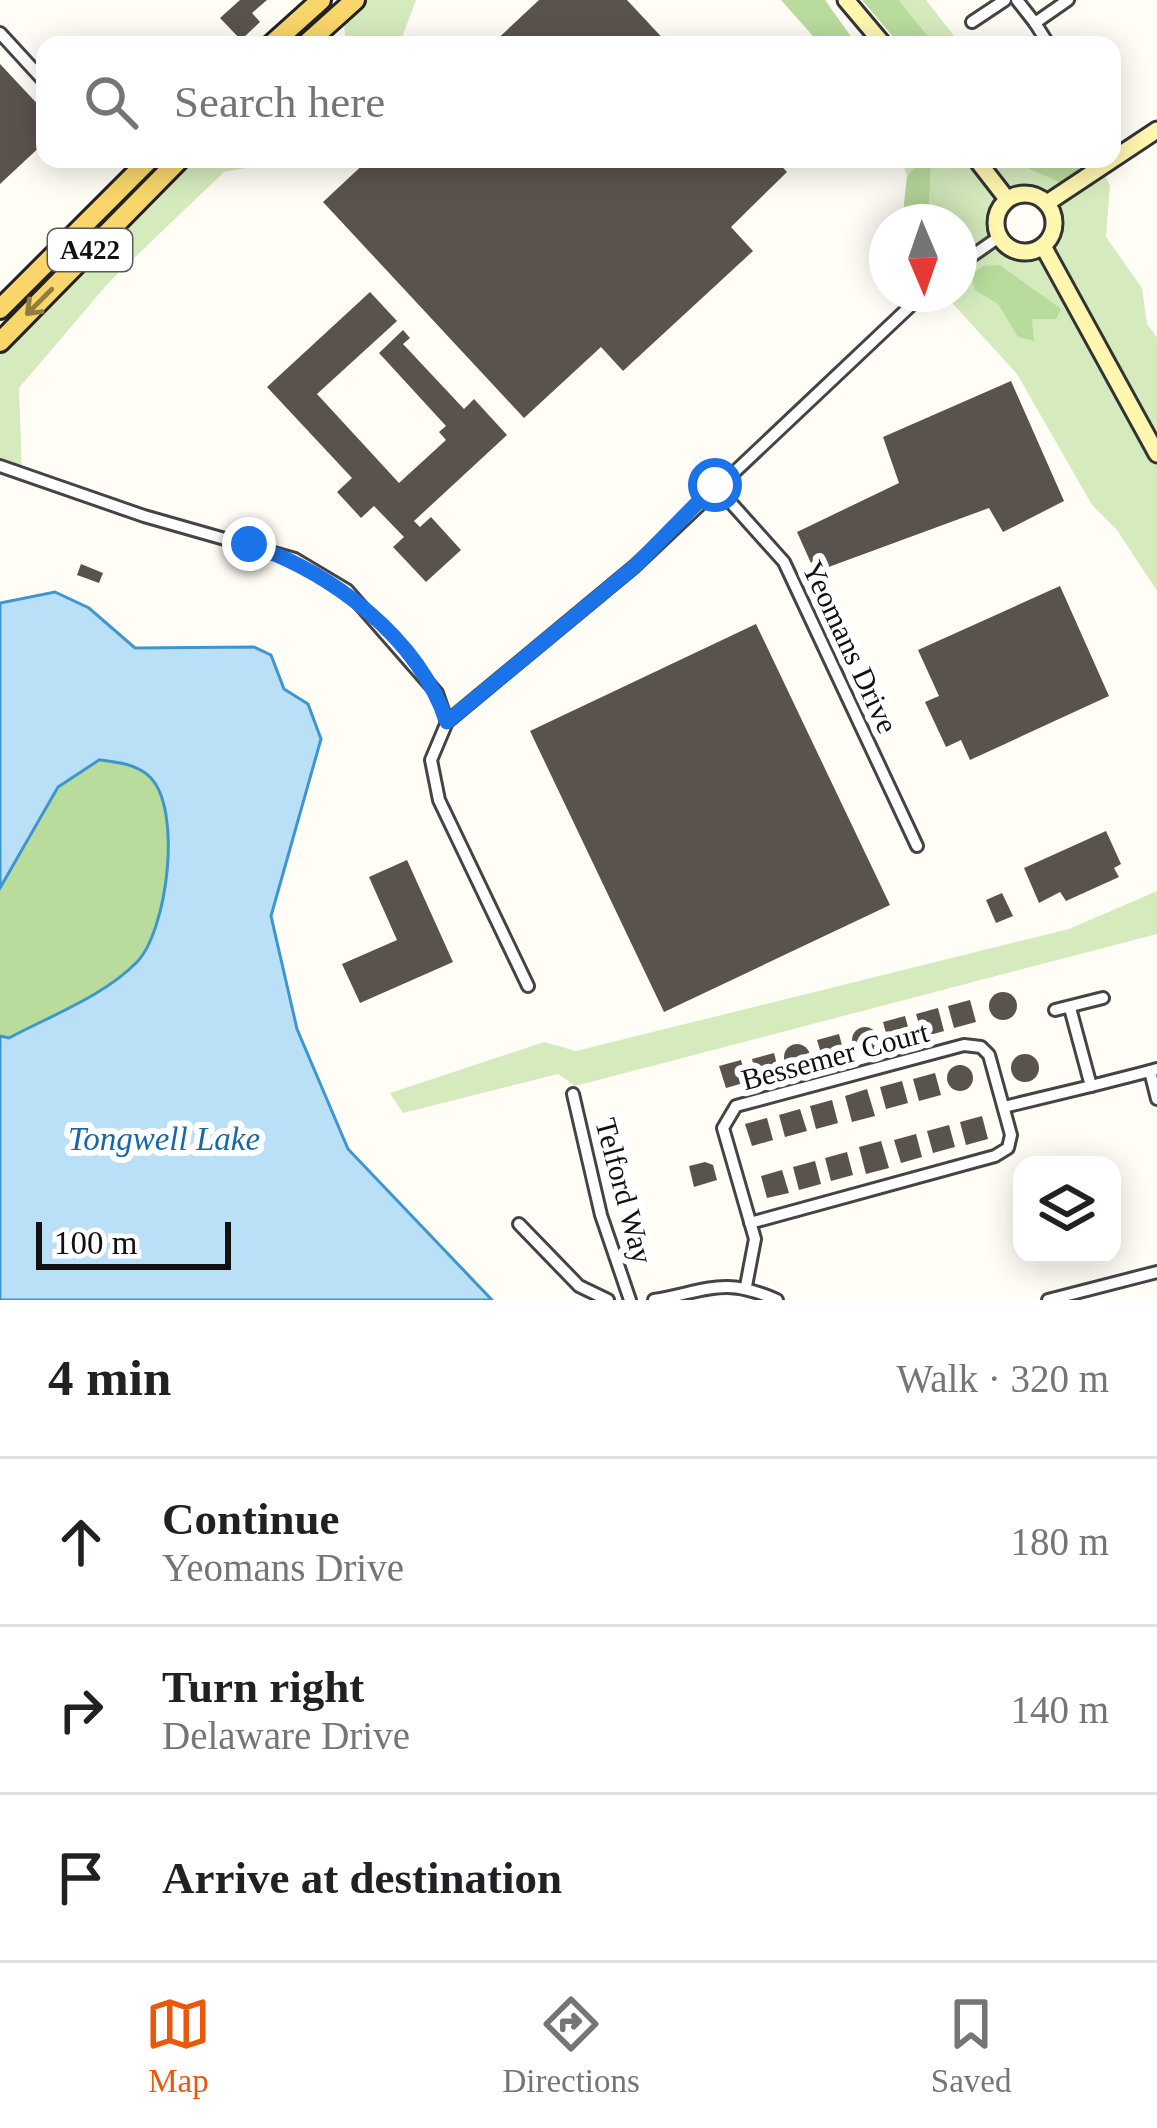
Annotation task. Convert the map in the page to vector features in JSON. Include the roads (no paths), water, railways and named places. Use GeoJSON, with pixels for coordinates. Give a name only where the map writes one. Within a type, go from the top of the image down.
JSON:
{"type":"FeatureCollection","features":[{"type":"Feature","properties":{"kind":"main road"},"geometry":{"type":"LineString","coordinates":[[281,36],[321,0]]}},
{"type":"Feature","properties":{"kind":"main road"},"geometry":{"type":"LineString","coordinates":[[315,36],[356,0]]}},
{"type":"Feature","properties":{"kind":"main road","name":"A422"},"geometry":{"type":"LineString","coordinates":[[0,309],[141,168]]}},
{"type":"Feature","properties":{"kind":"main road","name":"A422"},"geometry":{"type":"LineString","coordinates":[[0,342],[171,168]]}},
{"type":"Feature","properties":{"kind":"street"},"geometry":{"type":"LineString","coordinates":[[846,0],[876,36]]}},
{"type":"Feature","properties":{"kind":"street"},"geometry":{"type":"LineString","coordinates":[[972,22],[1005,0]]}},
{"type":"Feature","properties":{"kind":"street"},"geometry":{"type":"LineString","coordinates":[[1017,0],[1043,36]]}},
{"type":"Feature","properties":{"kind":"street"},"geometry":{"type":"LineString","coordinates":[[1035,23],[1068,0]]}},
{"type":"Feature","properties":{"kind":"street"},"geometry":{"type":"LineString","coordinates":[[0,33],[36,72]]}},
{"type":"Feature","properties":{"kind":"street"},"geometry":{"type":"LineString","coordinates":[[1121,154],[1157,130]]}},
{"type":"Feature","properties":{"kind":"street"},"geometry":{"type":"LineString","coordinates":[[983,168],[1007,199]]}},
{"type":"Feature","properties":{"kind":"street"},"geometry":{"type":"LineString","coordinates":[[1048,203],[1100,168]]}},
{"type":"Feature","properties":{"kind":"street"},"geometry":{"type":"LineString","coordinates":[[1030,193],[1048,203],[1054,223],[1043,246],[1018,252],[999,238],[996,215],[1007,199],[1030,193]]}},
{"type":"Feature","properties":{"kind":"street"},"geometry":{"type":"LineString","coordinates":[[977,253],[999,238]]}},
{"type":"Feature","properties":{"kind":"street"},"geometry":{"type":"LineString","coordinates":[[1043,246],[1152,445]]}},
{"type":"Feature","properties":{"kind":"street"},"geometry":{"type":"LineString","coordinates":[[528,986],[439,800],[431,760],[447,722],[635,566],[715,485],[903,312]]}},
{"type":"Feature","properties":{"kind":"street"},"geometry":{"type":"LineString","coordinates":[[0,466],[295,560],[347,590],[437,693],[447,722]]}},
{"type":"Feature","properties":{"kind":"street","name":"Yeomans Drive"},"geometry":{"type":"LineString","coordinates":[[715,485],[784,562],[916,846]]}},
{"type":"Feature","properties":{"kind":"street"},"geometry":{"type":"LineString","coordinates":[[1055,1010],[1103,998]]}},
{"type":"Feature","properties":{"kind":"street"},"geometry":{"type":"LineString","coordinates":[[1070,1007],[1090,1086]]}},
{"type":"Feature","properties":{"kind":"street","name":"Bessemer Court"},"geometry":{"type":"LineString","coordinates":[[746,1286],[755,1239],[723,1128],[736,1106],[964,1045],[981,1047],[989,1055],[1004,1107]]}},
{"type":"Feature","properties":{"kind":"street"},"geometry":{"type":"LineString","coordinates":[[750,1222],[995,1156],[1008,1148],[1011,1136],[1004,1107],[1154,1070],[1157,1099]]}},
{"type":"Feature","properties":{"kind":"street","name":"Telford Way"},"geometry":{"type":"LineString","coordinates":[[573,1094],[601,1215],[630,1300]]}},
{"type":"Feature","properties":{"kind":"street"},"geometry":{"type":"LineString","coordinates":[[519,1224],[579,1286],[608,1300]]}},
{"type":"Feature","properties":{"kind":"street"},"geometry":{"type":"LineString","coordinates":[[1048,1300],[1157,1272]]}},
{"type":"Feature","properties":{"kind":"street"},"geometry":{"type":"LineString","coordinates":[[654,1300],[714,1284],[746,1286],[777,1300]]}},
{"type":"Feature","properties":{"kind":"water","name":"Tongwell Lake"},"geometry":{"type":"Polygon","coordinates":[[[55,592],[89,608],[135,648],[254,647],[271,655],[284,689],[308,704],[321,739],[271,916],[297,1029],[348,1149],[492,1300],[0,1300],[0,1036],[9,1038],[76,1004],[137,962],[156,925],[167,870],[166,815],[160,793],[139,769],[99,760],[58,787],[0,888],[0,603],[55,592]]]}}]}
